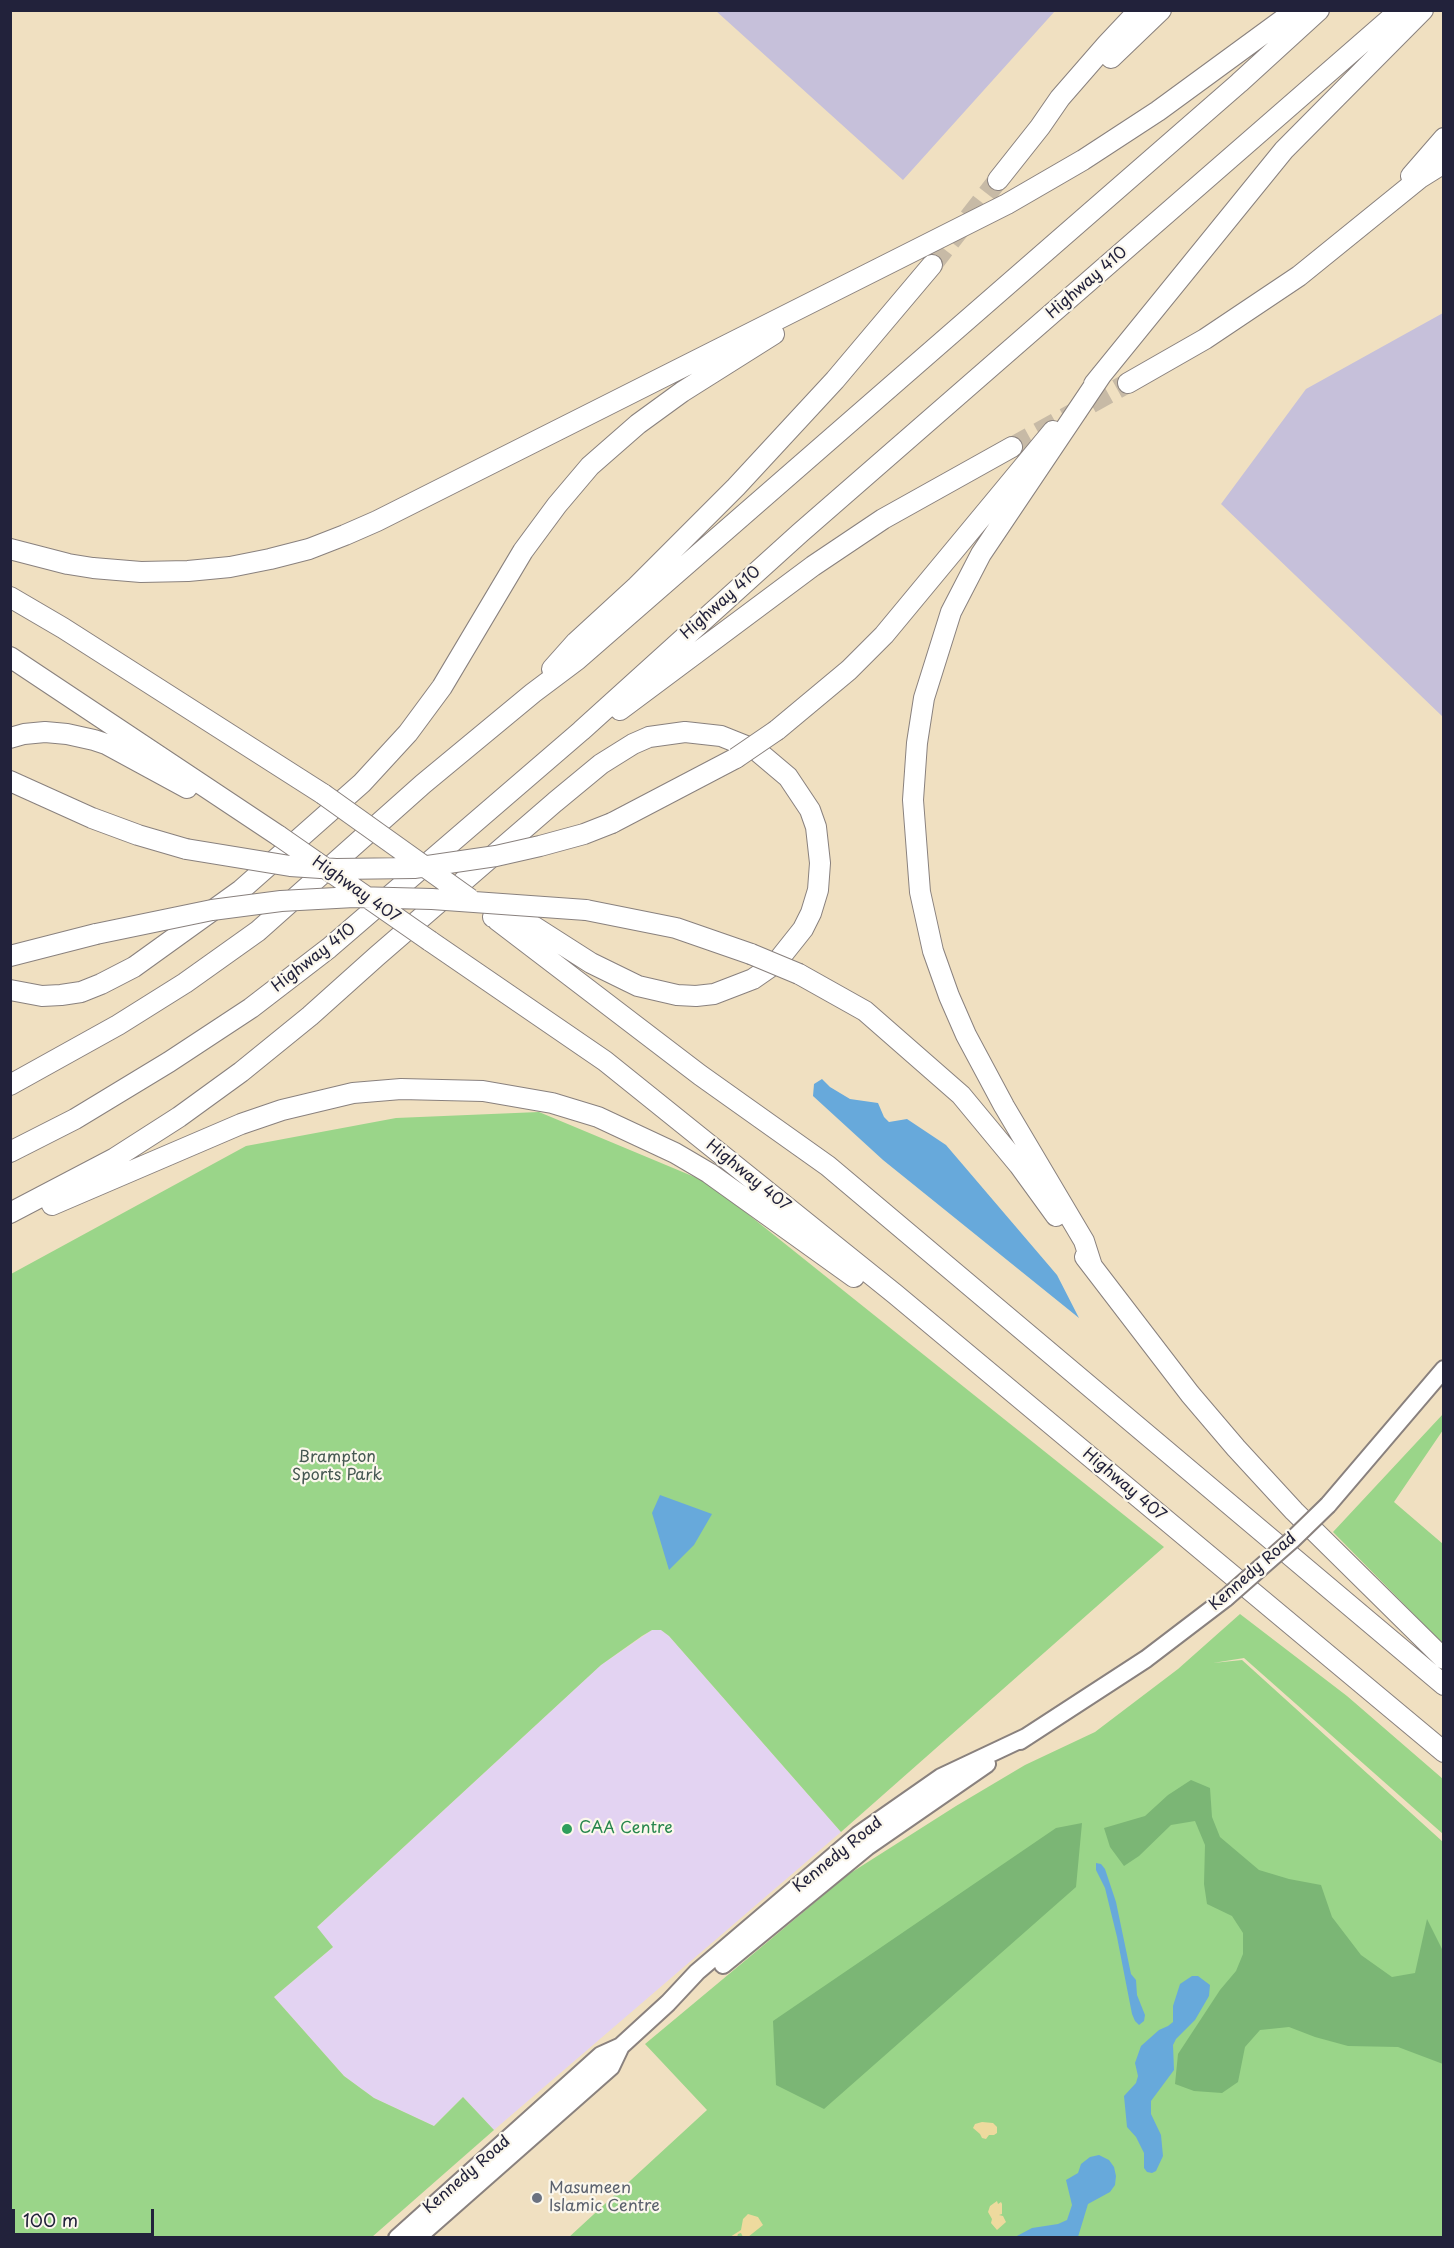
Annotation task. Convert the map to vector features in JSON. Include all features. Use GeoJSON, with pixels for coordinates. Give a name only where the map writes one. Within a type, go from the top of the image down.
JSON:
{"type":"FeatureCollection","features":[{"type":"Feature","properties":{"kind":"highway"},"geometry":{"type":"LineString","coordinates":[[998,180],[1060,98],[1139,10]]}},
{"type":"Feature","properties":{"kind":"highway"},"geometry":{"type":"LineString","coordinates":[[1040,127],[1161,10]]}},
{"type":"Feature","properties":{"kind":"highway"},"geometry":{"type":"LineString","coordinates":[[10,549],[68,564],[141,572],[188,572],[230,567],[309,549],[377,521],[1007,204],[1083,160],[1199,82],[1296,10]]}},
{"type":"Feature","properties":{"kind":"highway"},"geometry":{"type":"LineString","coordinates":[[10,1084],[118,1025],[185,983],[258,931],[423,784],[604,637],[1230,91],[1319,10]]}},
{"type":"Feature","properties":{"kind":"highway","name":"Highway 410"},"geometry":{"type":"LineString","coordinates":[[10,1152],[75,1119],[169,1062],[251,1008],[329,948],[581,731],[809,525],[1400,10]]}},
{"type":"Feature","properties":{"kind":"highway"},"geometry":{"type":"LineString","coordinates":[[10,781],[92,818],[186,849],[290,866],[414,868],[518,851],[584,834],[612,823],[736,758],[777,730],[849,670],[884,635],[1033,453],[1102,374],[1284,150],[1423,10]]}},
{"type":"Feature","properties":{"kind":"highway"},"geometry":{"type":"LineString","coordinates":[[1388,203],[1443,138]]}},
{"type":"Feature","properties":{"kind":"highway"},"geometry":{"type":"LineString","coordinates":[[1128,383],[1205,339],[1299,276],[1388,203],[1443,163]]}},
{"type":"Feature","properties":{"kind":"highway"},"geometry":{"type":"LineString","coordinates":[[533,693],[576,642],[637,586],[736,487],[835,380],[932,265]]}},
{"type":"Feature","properties":{"kind":"highway"},"geometry":{"type":"LineString","coordinates":[[10,990],[33,995],[61,995],[81,992],[101,984],[134,967],[241,890],[362,783],[408,733],[442,687],[523,551],[590,466],[612,445],[682,392],[817,307],[837,290]]}},
{"type":"Feature","properties":{"kind":"highway"},"geometry":{"type":"LineString","coordinates":[[1092,1266],[1084,1241],[1004,1106],[966,1035],[949,996],[933,951],[920,892],[913,800],[924,698],[951,612],[993,537],[1102,374]]}},
{"type":"Feature","properties":{"kind":"highway"},"geometry":{"type":"LineString","coordinates":[[581,731],[622,710],[728,628],[883,519],[1012,447]]}},
{"type":"Feature","properties":{"kind":"highway"},"geometry":{"type":"LineString","coordinates":[[10,597],[63,628],[322,794],[470,899],[700,1075],[828,1166],[1443,1685]]}},
{"type":"Feature","properties":{"kind":"highway","name":"Highway 407"},"geometry":{"type":"LineString","coordinates":[[10,657],[279,836],[604,1061],[895,1294],[1443,1752]]}},
{"type":"Feature","properties":{"kind":"highway"},"geometry":{"type":"LineString","coordinates":[[10,738],[45,732],[93,740],[106,744],[189,789],[221,797]]}},
{"type":"Feature","properties":{"kind":"highway"},"geometry":{"type":"LineString","coordinates":[[10,1213],[115,1158],[179,1117],[241,1072],[310,1016],[571,789],[601,764],[633,744],[649,737],[685,732],[722,736],[756,750],[788,777],[810,810],[816,827],[820,863],[818,890],[803,930],[776,963],[753,979],[714,994],[677,995],[638,986],[591,963],[530,924],[493,917]]}},
{"type":"Feature","properties":{"kind":"highway"},"geometry":{"type":"LineString","coordinates":[[10,956],[96,934],[212,910],[281,901],[354,897],[443,899],[586,910],[676,928],[751,954],[799,974],[865,1011],[961,1095],[1018,1165],[1190,1395],[1294,1511],[1443,1659]]}},
{"type":"Feature","properties":{"kind":"highway"},"geometry":{"type":"LineString","coordinates":[[10,1221],[241,1124],[282,1110],[353,1093],[401,1089],[483,1091],[552,1103],[598,1117],[644,1137],[709,1173],[870,1289],[895,1294]]}},
{"type":"Feature","properties":{"kind":"main road","name":"Kennedy Road"},"geometry":{"type":"LineString","coordinates":[[397,2238],[601,2055],[621,2046],[668,2003],[697,1972],[858,1835],[941,1777],[1028,1736],[1146,1659],[1226,1598],[1329,1505],[1443,1369]]}},
{"type":"Feature","properties":{"kind":"main road","name":"Kennedy Road"},"geometry":{"type":"LineString","coordinates":[[417,2238],[611,2067],[621,2046]]}},
{"type":"Feature","properties":{"kind":"shaded area"},"geometry":{"type":"Polygon","coordinates":[[[716,11],[1055,11],[903,180],[716,11]]]}},
{"type":"Feature","properties":{"kind":"shaded area"},"geometry":{"type":"Polygon","coordinates":[[[1443,313],[1443,717],[1221,504],[1306,389],[1443,313]]]}},
{"type":"Feature","properties":{"kind":"shaded area"},"geometry":{"type":"Polygon","coordinates":[[[652,1630],[661,1630],[669,1636],[841,1832],[494,2130],[463,2097],[434,2126],[374,2098],[344,2076],[274,1997],[333,1947],[316,1928],[601,1665],[652,1630]]]}},
{"type":"Feature","properties":{"kind":"green space","name":"Brampton Sports Park"},"geometry":{"type":"Polygon","coordinates":[[[539,1112],[709,1183],[1164,1547],[841,1832],[669,1636],[661,1630],[652,1630],[601,1665],[317,1927],[333,1947],[274,1997],[344,2076],[374,2098],[434,2126],[463,2097],[494,2130],[372,2237],[11,2237],[11,1274],[246,1146],[396,1118],[539,1112]]]}},
{"type":"Feature","properties":{"kind":"green space"},"geometry":{"type":"Polygon","coordinates":[[[1443,1414],[1443,1430],[1394,1502],[1443,1544],[1443,1644],[1333,1532],[1443,1414]]]}},
{"type":"Feature","properties":{"kind":"green space"},"geometry":{"type":"Polygon","coordinates":[[[1240,1614],[1347,1696],[1443,1779],[1443,1834],[1244,1658],[1213,1663],[1242,1660],[1443,1842],[1443,2237],[568,2238],[707,2110],[645,2044],[849,1874],[1025,1765],[1095,1732],[1178,1669],[1240,1614]]]}},
{"type":"Feature","properties":{"kind":"green space"},"geometry":{"type":"Polygon","coordinates":[[[1191,1780],[1210,1788],[1212,1817],[1220,1837],[1259,1870],[1321,1885],[1332,1917],[1361,1955],[1392,1977],[1415,1973],[1427,1919],[1443,1951],[1443,2064],[1398,2047],[1348,2046],[1289,2027],[1260,2030],[1245,2047],[1238,2082],[1222,2093],[1194,2091],[1175,2084],[1178,2054],[1220,1990],[1236,1971],[1243,1954],[1243,1933],[1232,1916],[1207,1904],[1204,1884],[1205,1845],[1195,1821],[1171,1825],[1139,1856],[1124,1866],[1110,1847],[1104,1828],[1145,1816],[1168,1795],[1191,1780]]]}},
{"type":"Feature","properties":{"kind":"green space"},"geometry":{"type":"Polygon","coordinates":[[[1082,1823],[1076,1887],[824,2109],[776,2085],[773,2021],[1056,1828],[1082,1823]]]}},
{"type":"Feature","properties":{"kind":"sand"},"geometry":{"type":"Polygon","coordinates":[[[993,2123],[997,2127],[997,2133],[989,2135],[986,2139],[982,2138],[973,2128],[975,2124],[993,2123]]]}},
{"type":"Feature","properties":{"kind":"sand"},"geometry":{"type":"Polygon","coordinates":[[[997,2201],[998,2204],[1001,2202],[1002,2204],[1002,2214],[999,2215],[1003,2216],[1006,2222],[997,2230],[991,2223],[992,2219],[988,2212],[990,2206],[997,2201]]]}},
{"type":"Feature","properties":{"kind":"sand"},"geometry":{"type":"Polygon","coordinates":[[[748,2214],[758,2217],[763,2225],[748,2237],[743,2237],[741,2233],[737,2237],[730,2237],[741,2230],[743,2219],[748,2214]]]}},
{"type":"Feature","properties":{"kind":"water"},"geometry":{"type":"Polygon","coordinates":[[[822,1079],[830,1087],[850,1099],[878,1103],[884,1117],[889,1122],[907,1119],[946,1145],[1057,1275],[1079,1318],[883,1160],[813,1096],[814,1084],[822,1079]]]}},
{"type":"Feature","properties":{"kind":"water"},"geometry":{"type":"Polygon","coordinates":[[[660,1495],[712,1514],[694,1545],[669,1570],[652,1513],[660,1495]]]}},
{"type":"Feature","properties":{"kind":"water"},"geometry":{"type":"Polygon","coordinates":[[[1096,1863],[1101,1864],[1105,1869],[1116,1902],[1131,1974],[1136,1980],[1137,1995],[1145,2015],[1144,2021],[1139,2025],[1132,2014],[1117,1937],[1105,1888],[1096,1870],[1096,1863]]]}},
{"type":"Feature","properties":{"kind":"water"},"geometry":{"type":"Polygon","coordinates":[[[1192,1976],[1198,1976],[1210,1985],[1209,1996],[1195,2020],[1176,2039],[1173,2045],[1174,2070],[1151,2101],[1151,2114],[1161,2135],[1163,2156],[1156,2171],[1147,2172],[1144,2168],[1144,2153],[1136,2137],[1127,2127],[1124,2096],[1136,2083],[1138,2076],[1135,2063],[1141,2046],[1159,2030],[1173,2022],[1173,2006],[1180,1984],[1192,1976]]]}},
{"type":"Feature","properties":{"kind":"water"},"geometry":{"type":"Polygon","coordinates":[[[1099,2155],[1109,2160],[1114,2167],[1115,2185],[1110,2192],[1088,2204],[1078,2237],[1015,2237],[1032,2228],[1058,2224],[1067,2220],[1072,2205],[1066,2180],[1078,2173],[1081,2164],[1090,2157],[1099,2155]]]}},
{"type":"Feature","properties":{"kind":"tunnel"},"geometry":{"type":"LineString","coordinates":[[932,265],[998,180]]}},
{"type":"Feature","properties":{"kind":"tunnel"},"geometry":{"type":"LineString","coordinates":[[1012,447],[1128,383]]}},
{"type":"Feature","properties":{"kind":"place","name":"CAA Centre"},"geometry":{"type":"Point","coordinates":[567,1829]}},
{"type":"Feature","properties":{"kind":"place","name":"Masumeen Islamic Centre"},"geometry":{"type":"Point","coordinates":[537,2198]}}]}
